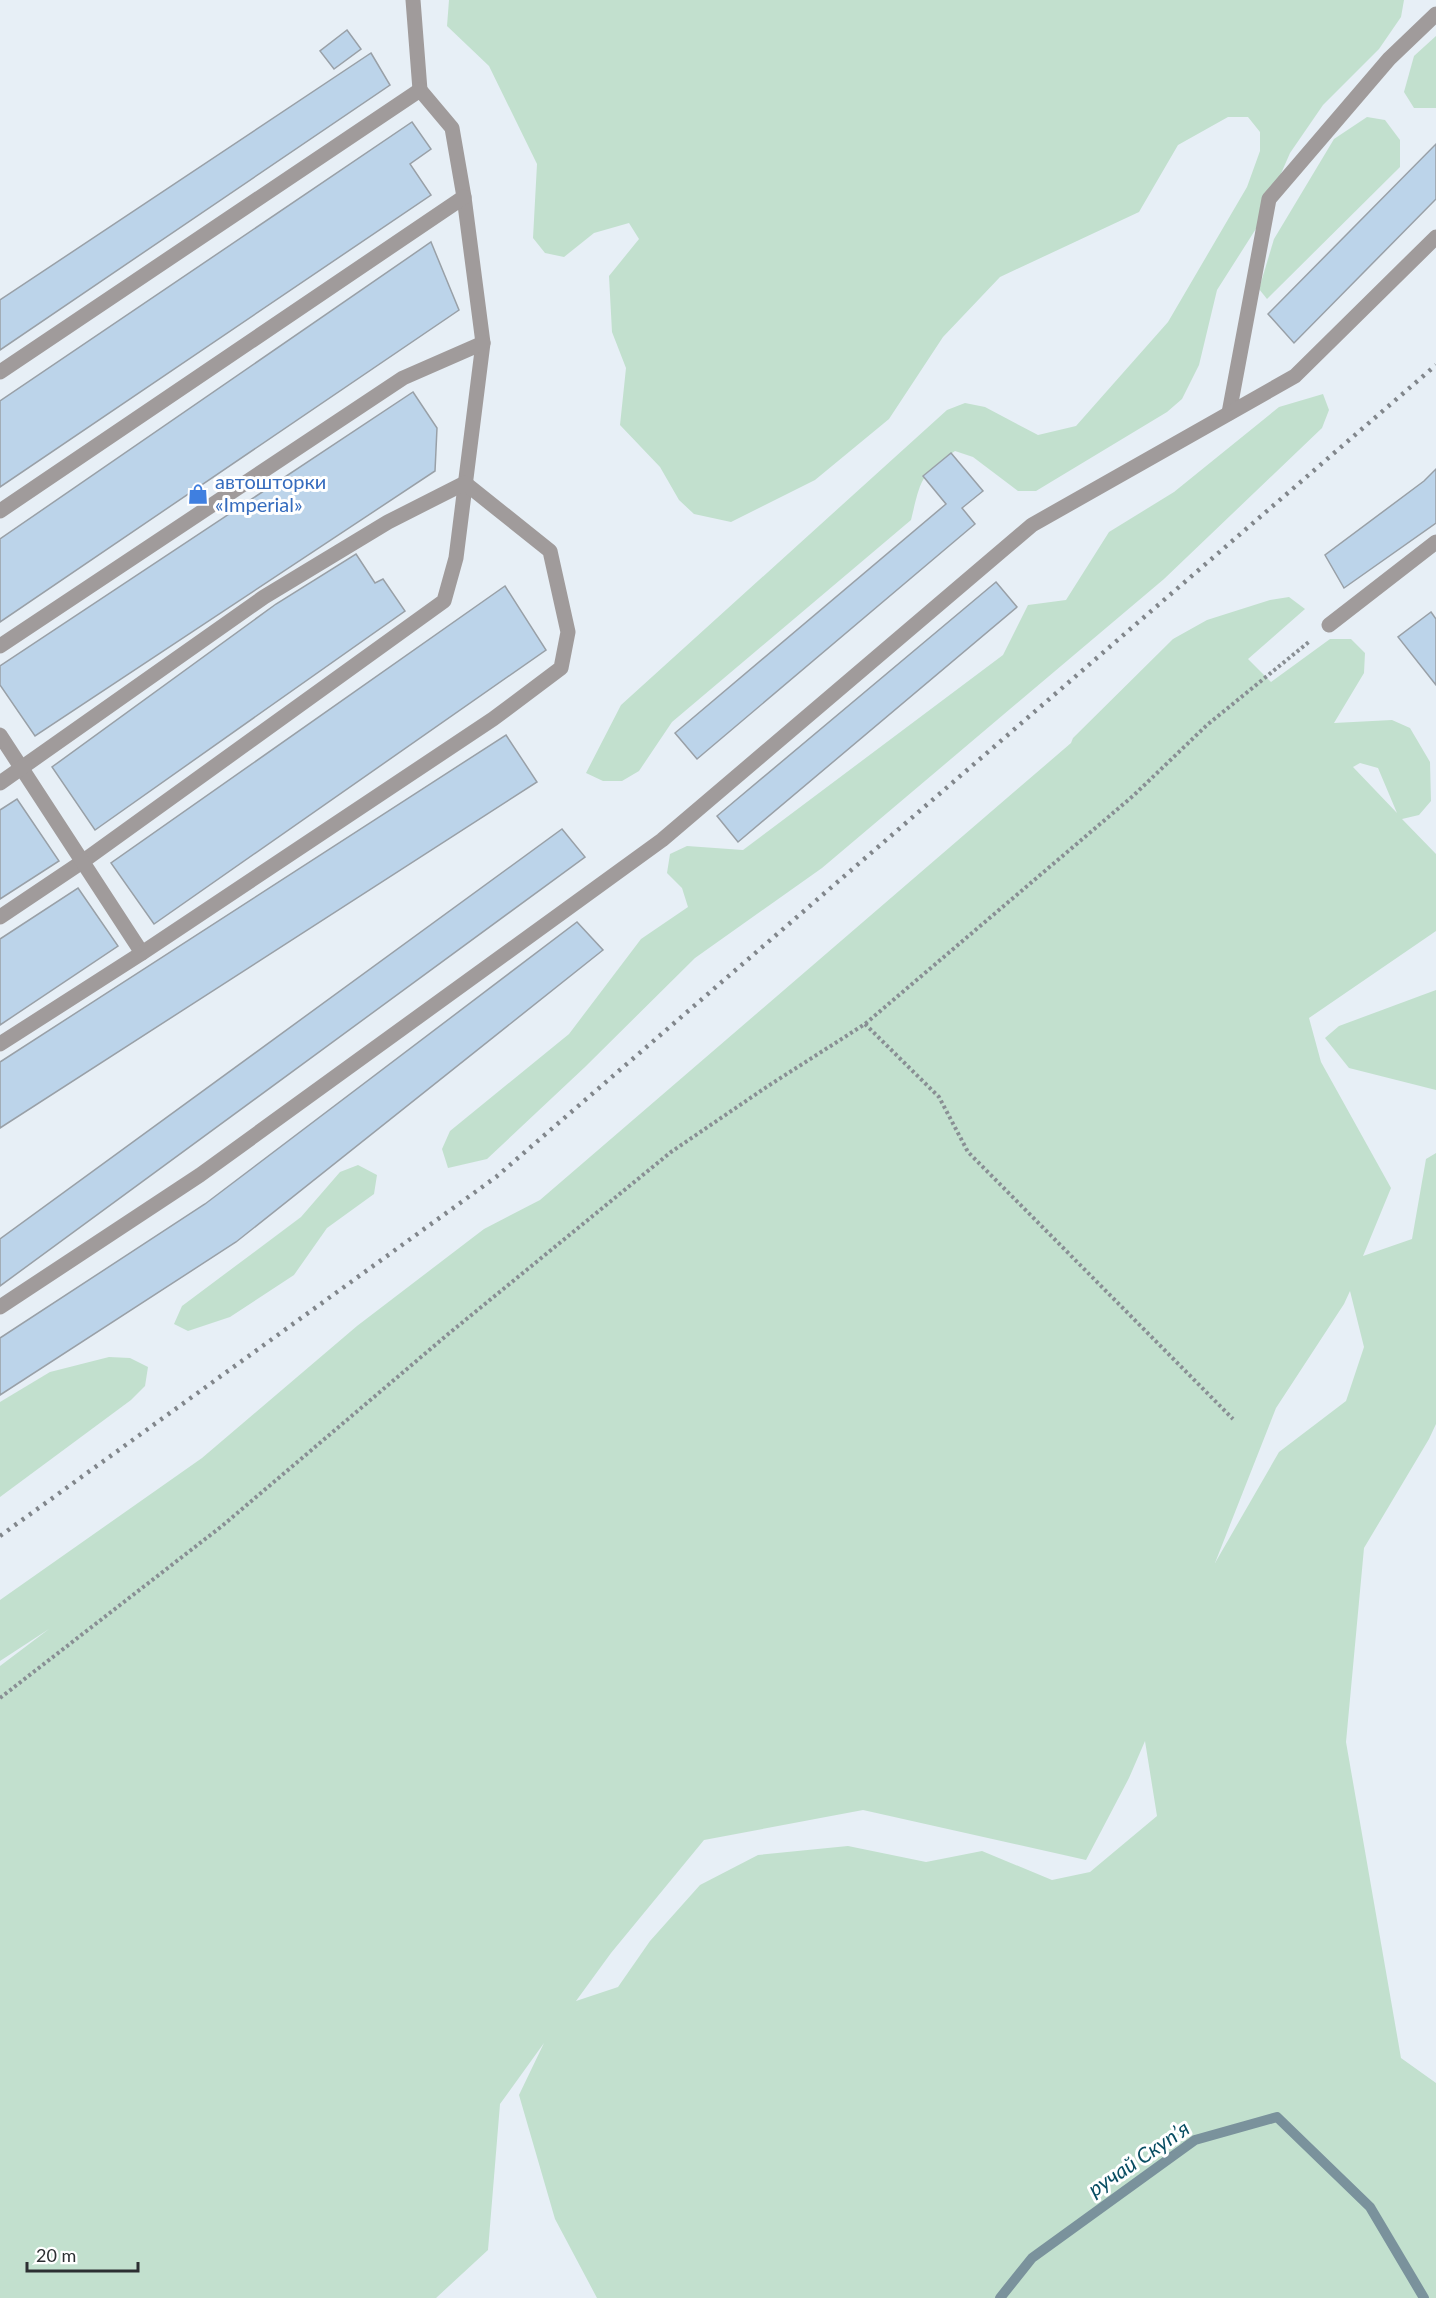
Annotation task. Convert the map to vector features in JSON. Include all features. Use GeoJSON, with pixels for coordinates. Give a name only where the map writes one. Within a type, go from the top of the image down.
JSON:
{"type":"FeatureCollection","features":[{"type":"Feature","properties":{"kind":"lane"},"geometry":{"type":"LineString","coordinates":[[0,917],[82,862],[444,601],[456,558],[483,343],[464,197],[452,128],[420,90],[413,0]]}},
{"type":"Feature","properties":{"kind":"lane"},"geometry":{"type":"LineString","coordinates":[[1229,413],[1269,199],[1389,59],[1436,14]]}},
{"type":"Feature","properties":{"kind":"lane"},"geometry":{"type":"LineString","coordinates":[[0,372],[420,90]]}},
{"type":"Feature","properties":{"kind":"lane"},"geometry":{"type":"LineString","coordinates":[[0,511],[464,197]]}},
{"type":"Feature","properties":{"kind":"lane"},"geometry":{"type":"LineString","coordinates":[[0,1307],[200,1175],[662,840],[1032,525],[1295,376],[1436,237]]}},
{"type":"Feature","properties":{"kind":"lane"},"geometry":{"type":"LineString","coordinates":[[0,646],[403,378],[483,343]]}},
{"type":"Feature","properties":{"kind":"lane"},"geometry":{"type":"LineString","coordinates":[[0,783],[264,597],[388,522],[465,483]]}},
{"type":"Feature","properties":{"kind":"lane"},"geometry":{"type":"LineString","coordinates":[[0,1044],[142,954],[493,719],[561,668],[568,632],[550,552],[465,483]]}},
{"type":"Feature","properties":{"kind":"lane"},"geometry":{"type":"LineString","coordinates":[[1329,625],[1436,542]]}},
{"type":"Feature","properties":{"kind":"lane"},"geometry":{"type":"LineString","coordinates":[[0,735],[142,954]]}},
{"type":"Feature","properties":{"kind":"path"},"geometry":{"type":"LineString","coordinates":[[0,1698],[222,1526],[447,1335],[671,1152],[768,1086],[866,1024],[1133,796],[1207,725],[1329,625]]}},
{"type":"Feature","properties":{"kind":"path"},"geometry":{"type":"LineString","coordinates":[[866,1024],[939,1097],[968,1152],[1233,1419]]}},
{"type":"Feature","properties":{"kind":"green space"},"geometry":{"type":"Polygon","coordinates":[[[449,0],[1404,0],[1401,17],[1379,49],[1323,105],[1290,153],[1259,224],[1217,290],[1199,365],[1182,399],[1167,412],[1036,491],[1018,491],[973,457],[955,451],[935,466],[924,479],[917,495],[911,520],[672,722],[639,771],[622,781],[603,781],[586,773],[621,705],[947,410],[965,403],[985,407],[1038,435],[1076,426],[1168,322],[1247,187],[1260,151],[1260,132],[1248,117],[1228,117],[1178,145],[1139,212],[1000,277],[943,337],[889,419],[815,480],[731,522],[694,514],[679,500],[660,467],[620,425],[626,368],[612,332],[609,276],[639,239],[629,223],[594,233],[564,257],[545,253],[533,238],[537,164],[489,66],[447,26],[449,0]]]}},
{"type":"Feature","properties":{"kind":"green space"},"geometry":{"type":"Polygon","coordinates":[[[1436,36],[1436,108],[1414,108],[1404,92],[1414,56],[1436,36]]]}},
{"type":"Feature","properties":{"kind":"green space"},"geometry":{"type":"Polygon","coordinates":[[[1367,117],[1385,120],[1400,140],[1400,167],[1267,299],[1259,289],[1274,239],[1334,139],[1367,117]]]}},
{"type":"Feature","properties":{"kind":"green space"},"geometry":{"type":"Polygon","coordinates":[[[1323,394],[1329,410],[1322,428],[1164,579],[822,868],[695,958],[585,1067],[487,1159],[448,1168],[442,1149],[450,1131],[569,1034],[641,939],[688,907],[682,888],[667,873],[670,854],[687,846],[743,850],[1003,655],[1028,605],[1066,600],[1109,532],[1174,492],[1279,407],[1323,394]]]}},
{"type":"Feature","properties":{"kind":"green space"},"geometry":{"type":"Polygon","coordinates":[[[1289,597],[1305,609],[1248,659],[1271,682],[1330,639],[1351,639],[1365,653],[1364,673],[1334,723],[1392,720],[1410,728],[1430,762],[1431,801],[1419,815],[1402,819],[1436,854],[1436,931],[1309,1018],[1321,1062],[1391,1188],[1363,1256],[1412,1239],[1426,1159],[1436,1153],[1436,1424],[1364,1548],[1346,1742],[1401,2058],[1436,2083],[1436,2298],[597,2298],[555,2219],[519,2095],[544,2043],[500,2104],[488,2250],[436,2298],[0,2298],[0,1666],[49,1629],[0,1661],[0,1600],[202,1458],[357,1326],[484,1229],[540,1200],[1071,743],[1073,738],[1173,639],[1207,620],[1270,600],[1289,597]],[[1360,763],[1353,767],[1397,813],[1378,768],[1360,763]],[[1350,1291],[1344,1304],[1276,1408],[1215,1563],[1279,1452],[1346,1401],[1364,1347],[1350,1291]],[[1145,1741],[1129,1778],[1086,1860],[863,1810],[704,1840],[611,1953],[576,2001],[618,1987],[650,1941],[700,1885],[758,1855],[848,1846],[926,1862],[982,1851],[1052,1880],[1090,1872],[1157,1816],[1145,1741]]]}},
{"type":"Feature","properties":{"kind":"green space"},"geometry":{"type":"Polygon","coordinates":[[[1436,990],[1436,1090],[1349,1068],[1325,1038],[1339,1026],[1436,990]]]}},
{"type":"Feature","properties":{"kind":"green space"},"geometry":{"type":"Polygon","coordinates":[[[358,1165],[377,1175],[374,1194],[327,1228],[294,1275],[230,1317],[188,1331],[174,1324],[182,1306],[301,1217],[340,1172],[358,1165]]]}},
{"type":"Feature","properties":{"kind":"green space"},"geometry":{"type":"Polygon","coordinates":[[[109,1357],[130,1358],[148,1367],[145,1386],[131,1400],[0,1497],[0,1402],[50,1372],[109,1357]]]}},
{"type":"Feature","properties":{"kind":"building"},"geometry":{"type":"Polygon","coordinates":[[[347,30],[361,49],[334,69],[320,51],[347,30]]]}},
{"type":"Feature","properties":{"kind":"building"},"geometry":{"type":"Polygon","coordinates":[[[371,53],[390,85],[0,350],[0,300],[371,53]]]}},
{"type":"Feature","properties":{"kind":"building"},"geometry":{"type":"Polygon","coordinates":[[[412,122],[431,149],[410,164],[431,195],[0,487],[0,401],[412,122]]]}},
{"type":"Feature","properties":{"kind":"building"},"geometry":{"type":"Polygon","coordinates":[[[1436,144],[1436,199],[1294,343],[1268,314],[1436,144]]]}},
{"type":"Feature","properties":{"kind":"building"},"geometry":{"type":"Polygon","coordinates":[[[431,242],[459,310],[0,622],[0,539],[431,242]]]}},
{"type":"Feature","properties":{"kind":"building"},"geometry":{"type":"Polygon","coordinates":[[[413,392],[437,428],[435,471],[35,736],[0,685],[0,666],[413,392]]]}},
{"type":"Feature","properties":{"kind":"building"},"geometry":{"type":"Polygon","coordinates":[[[951,453],[983,491],[962,508],[975,524],[697,759],[675,733],[946,504],[923,476],[951,453]]]}},
{"type":"Feature","properties":{"kind":"building"},"geometry":{"type":"Polygon","coordinates":[[[1436,469],[1436,523],[1344,588],[1325,555],[1424,481],[1436,469]]]}},
{"type":"Feature","properties":{"kind":"building"},"geometry":{"type":"Polygon","coordinates":[[[356,554],[375,583],[383,579],[405,611],[95,830],[52,767],[276,604],[356,554]]]}},
{"type":"Feature","properties":{"kind":"building"},"geometry":{"type":"Polygon","coordinates":[[[996,582],[1017,607],[738,842],[717,816],[996,582]]]}},
{"type":"Feature","properties":{"kind":"building"},"geometry":{"type":"Polygon","coordinates":[[[505,586],[546,650],[154,924],[111,863],[505,586]]]}},
{"type":"Feature","properties":{"kind":"building"},"geometry":{"type":"Polygon","coordinates":[[[1431,612],[1436,619],[1436,685],[1398,637],[1431,612]]]}},
{"type":"Feature","properties":{"kind":"building"},"geometry":{"type":"Polygon","coordinates":[[[506,735],[537,782],[0,1128],[0,1062],[506,735]]]}},
{"type":"Feature","properties":{"kind":"building"},"geometry":{"type":"Polygon","coordinates":[[[17,799],[59,861],[0,899],[0,810],[17,799]]]}},
{"type":"Feature","properties":{"kind":"building"},"geometry":{"type":"Polygon","coordinates":[[[562,829],[585,857],[0,1286],[0,1239],[562,829]]]}},
{"type":"Feature","properties":{"kind":"building"},"geometry":{"type":"Polygon","coordinates":[[[78,888],[118,946],[0,1025],[0,939],[78,888]]]}},
{"type":"Feature","properties":{"kind":"building"},"geometry":{"type":"Polygon","coordinates":[[[577,922],[603,950],[236,1242],[0,1395],[0,1338],[205,1204],[577,922]]]}},
{"type":"Feature","properties":{"kind":"waterway","name":"ручай Скупʼя"},"geometry":{"type":"LineString","coordinates":[[1000,2298],[1032,2258],[1195,2140],[1277,2117],[1370,2207],[1424,2298]]}},
{"type":"Feature","properties":{"kind":"railway"},"geometry":{"type":"LineString","coordinates":[[0,1536],[496,1177],[1436,365]]}},
{"type":"Feature","properties":{"kind":"place","name":"автошторки «Imperial»"},"geometry":{"type":"Point","coordinates":[198,494]}}]}
